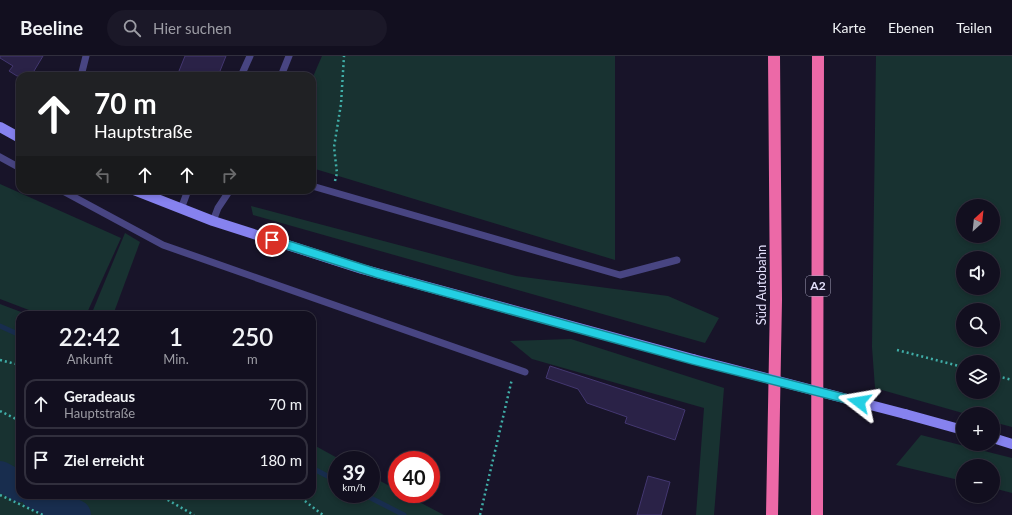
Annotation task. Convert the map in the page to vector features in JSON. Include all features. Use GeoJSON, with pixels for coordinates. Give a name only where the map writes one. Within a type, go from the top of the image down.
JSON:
{"type":"FeatureCollection","features":[{"type":"Feature","properties":{"kind":"highway","name":"Süd Autobahn"},"geometry":{"type":"LineString","coordinates":[[772,515],[776,300],[774,56]]}},
{"type":"Feature","properties":{"kind":"highway","name":"A2"},"geometry":{"type":"LineString","coordinates":[[817,515],[818,56]]}},
{"type":"Feature","properties":{"kind":"street"},"geometry":{"type":"LineString","coordinates":[[0,127],[16,136]]}},
{"type":"Feature","properties":{"kind":"street"},"geometry":{"type":"LineString","coordinates":[[144,194],[213,221],[362,269],[693,360],[956,428]]}},
{"type":"Feature","properties":{"kind":"street"},"geometry":{"type":"LineString","coordinates":[[1000,440],[1012,444]]}},
{"type":"Feature","properties":{"kind":"lane"},"geometry":{"type":"LineString","coordinates":[[82,72],[86,56]]}},
{"type":"Feature","properties":{"kind":"lane"},"geometry":{"type":"LineString","coordinates":[[242,72],[250,56]]}},
{"type":"Feature","properties":{"kind":"lane"},"geometry":{"type":"LineString","coordinates":[[282,72],[288,56]]}},
{"type":"Feature","properties":{"kind":"lane"},"geometry":{"type":"LineString","coordinates":[[0,157],[16,166]]}},
{"type":"Feature","properties":{"kind":"lane"},"geometry":{"type":"LineString","coordinates":[[316,187],[620,275],[677,260]]}},
{"type":"Feature","properties":{"kind":"lane"},"geometry":{"type":"LineString","coordinates":[[68,194],[163,245],[525,372]]}},
{"type":"Feature","properties":{"kind":"lane"},"geometry":{"type":"LineString","coordinates":[[181,209],[187,194]]}},
{"type":"Feature","properties":{"kind":"lane"},"geometry":{"type":"LineString","coordinates":[[213,221],[218,208],[227,194]]}},
{"type":"Feature","properties":{"kind":"path"},"geometry":{"type":"LineString","coordinates":[[333,191],[337,173],[334,147],[341,104],[344,56]]}},
{"type":"Feature","properties":{"kind":"path"},"geometry":{"type":"LineString","coordinates":[[897,350],[956,365]]}},
{"type":"Feature","properties":{"kind":"path"},"geometry":{"type":"LineString","coordinates":[[0,360],[16,364]]}},
{"type":"Feature","properties":{"kind":"path"},"geometry":{"type":"LineString","coordinates":[[480,515],[514,369]]}},
{"type":"Feature","properties":{"kind":"path"},"geometry":{"type":"LineString","coordinates":[[1000,377],[1012,380]]}},
{"type":"Feature","properties":{"kind":"path"},"geometry":{"type":"LineString","coordinates":[[0,411],[16,419]]}},
{"type":"Feature","properties":{"kind":"path"},"geometry":{"type":"LineString","coordinates":[[0,495],[43,515]]}},
{"type":"Feature","properties":{"kind":"path"},"geometry":{"type":"LineString","coordinates":[[166,499],[194,515]]}},
{"type":"Feature","properties":{"kind":"path"},"geometry":{"type":"LineString","coordinates":[[302,499],[323,515]]}},
{"type":"Feature","properties":{"kind":"green space"},"geometry":{"type":"Polygon","coordinates":[[[322,56],[615,56],[615,260],[316,169],[315,72],[322,56]]]}},
{"type":"Feature","properties":{"kind":"green space"},"geometry":{"type":"Polygon","coordinates":[[[876,56],[1012,56],[1012,427],[1000,424],[1000,407],[956,407],[956,411],[875,388],[872,347],[876,56]]]}},
{"type":"Feature","properties":{"kind":"green space"},"geometry":{"type":"Polygon","coordinates":[[[0,184],[16,191],[16,194],[22,194],[121,238],[88,311],[32,311],[0,299],[0,184]]]}},
{"type":"Feature","properties":{"kind":"green space"},"geometry":{"type":"Polygon","coordinates":[[[251,206],[516,276],[668,296],[719,318],[705,343],[253,215],[251,206]]]}},
{"type":"Feature","properties":{"kind":"green space"},"geometry":{"type":"Polygon","coordinates":[[[125,233],[140,242],[114,311],[93,311],[125,233]]]}},
{"type":"Feature","properties":{"kind":"green space"},"geometry":{"type":"Polygon","coordinates":[[[0,304],[18,311],[16,311],[16,499],[316,499],[316,446],[328,453],[328,503],[380,503],[380,481],[388,485],[388,503],[421,503],[444,515],[0,515],[0,304]]]}},
{"type":"Feature","properties":{"kind":"green space"},"geometry":{"type":"Polygon","coordinates":[[[571,339],[724,388],[714,515],[696,515],[704,408],[532,359],[510,341],[571,339]]]}},
{"type":"Feature","properties":{"kind":"green space"},"geometry":{"type":"Polygon","coordinates":[[[921,435],[956,444],[956,451],[984,451],[1012,458],[1012,493],[1000,490],[1000,459],[956,459],[956,479],[896,465],[921,435]]]}},
{"type":"Feature","properties":{"kind":"building"},"geometry":{"type":"Polygon","coordinates":[[[0,56],[43,56],[33,72],[16,72],[16,75],[9,71],[13,66],[0,58],[0,56]]]}},
{"type":"Feature","properties":{"kind":"building"},"geometry":{"type":"Polygon","coordinates":[[[185,56],[226,56],[220,72],[179,72],[185,56]]]}},
{"type":"Feature","properties":{"kind":"building"},"geometry":{"type":"Polygon","coordinates":[[[550,366],[685,410],[675,440],[625,423],[627,417],[587,403],[578,389],[546,378],[550,366]]]}},
{"type":"Feature","properties":{"kind":"building"},"geometry":{"type":"Polygon","coordinates":[[[648,476],[670,482],[661,515],[637,515],[648,476]]]}},
{"type":"Feature","properties":{"kind":"waterway"},"geometry":{"type":"LineString","coordinates":[[0,326],[16,333]]}},
{"type":"Feature","properties":{"kind":"waterway"},"geometry":{"type":"LineString","coordinates":[[316,470],[328,476]]}},
{"type":"Feature","properties":{"kind":"waterway"},"geometry":{"type":"LineString","coordinates":[[0,476],[16,485]]}},
{"type":"Feature","properties":{"kind":"waterway"},"geometry":{"type":"LineString","coordinates":[[44,499],[76,515]]}},
{"type":"Feature","properties":{"kind":"waterway"},"geometry":{"type":"LineString","coordinates":[[380,503],[404,515]]}},
{"type":"Feature","properties":{"kind":"route"},"geometry":{"type":"LineString","coordinates":[[272,240],[376,273],[693,360],[859,402]]}}]}
